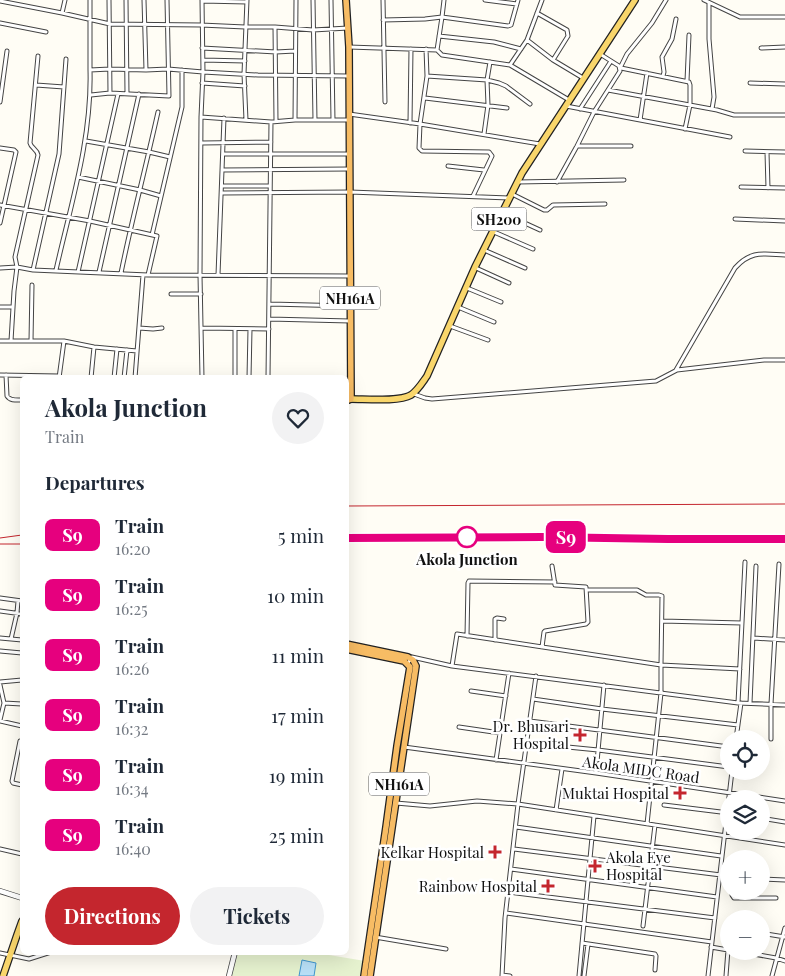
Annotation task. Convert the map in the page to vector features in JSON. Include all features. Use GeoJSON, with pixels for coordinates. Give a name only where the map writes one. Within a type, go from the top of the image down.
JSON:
{"type":"FeatureCollection","features":[{"type":"Feature","properties":{"kind":"highway","name":"NH161A"},"geometry":{"type":"LineString","coordinates":[[346,0],[350,117],[349,400]]}},
{"type":"Feature","properties":{"kind":"highway"},"geometry":{"type":"LineString","coordinates":[[349,645],[410,661]]}},
{"type":"Feature","properties":{"kind":"highway"},"geometry":{"type":"LineString","coordinates":[[349,649],[410,661]]}},
{"type":"Feature","properties":{"kind":"highway","name":"NH161A"},"geometry":{"type":"LineString","coordinates":[[370,976],[386,827],[410,661]]}},
{"type":"Feature","properties":{"kind":"highway","name":"NH161A"},"geometry":{"type":"LineString","coordinates":[[364,976],[373,937],[396,803],[416,671],[415,664],[410,661]]}},
{"type":"Feature","properties":{"kind":"main road","name":"SH200"},"geometry":{"type":"LineString","coordinates":[[413,394],[427,376],[475,267],[517,182],[634,0]]}},
{"type":"Feature","properties":{"kind":"main road"},"geometry":{"type":"LineString","coordinates":[[349,400],[390,399],[413,394]]}},
{"type":"Feature","properties":{"kind":"main road"},"geometry":{"type":"LineString","coordinates":[[2,976],[20,926]]}},
{"type":"Feature","properties":{"kind":"street"},"geometry":{"type":"LineString","coordinates":[[62,13],[65,0]]}},
{"type":"Feature","properties":{"kind":"street"},"geometry":{"type":"LineString","coordinates":[[56,270],[86,141],[91,95],[90,0]]}},
{"type":"Feature","properties":{"kind":"street"},"geometry":{"type":"LineString","coordinates":[[109,0],[110,93]]}},
{"type":"Feature","properties":{"kind":"street"},"geometry":{"type":"LineString","coordinates":[[126,0],[127,94]]}},
{"type":"Feature","properties":{"kind":"street"},"geometry":{"type":"LineString","coordinates":[[144,0],[146,70]]}},
{"type":"Feature","properties":{"kind":"street"},"geometry":{"type":"LineString","coordinates":[[91,95],[110,93],[169,96],[167,0]]}},
{"type":"Feature","properties":{"kind":"street"},"geometry":{"type":"LineString","coordinates":[[295,120],[296,0]]}},
{"type":"Feature","properties":{"kind":"street"},"geometry":{"type":"LineString","coordinates":[[313,0],[315,120]]}},
{"type":"Feature","properties":{"kind":"street"},"geometry":{"type":"LineString","coordinates":[[331,0],[333,120]]}},
{"type":"Feature","properties":{"kind":"street"},"geometry":{"type":"LineString","coordinates":[[383,0],[385,102]]}},
{"type":"Feature","properties":{"kind":"street"},"geometry":{"type":"LineString","coordinates":[[437,50],[444,0]]}},
{"type":"Feature","properties":{"kind":"street"},"geometry":{"type":"LineString","coordinates":[[383,20],[442,17],[511,25],[518,2],[484,0]]}},
{"type":"Feature","properties":{"kind":"street"},"geometry":{"type":"LineString","coordinates":[[510,65],[527,40],[542,0]]}},
{"type":"Feature","properties":{"kind":"street"},"geometry":{"type":"LineString","coordinates":[[557,182],[594,112],[628,54],[652,23],[666,0]]}},
{"type":"Feature","properties":{"kind":"street"},"geometry":{"type":"LineString","coordinates":[[0,1],[110,24],[276,27],[313,30],[348,28]]}},
{"type":"Feature","properties":{"kind":"street"},"geometry":{"type":"LineString","coordinates":[[202,375],[200,275],[203,72],[202,1],[247,1],[244,74],[246,120]]}},
{"type":"Feature","properties":{"kind":"street"},"geometry":{"type":"LineString","coordinates":[[712,109],[714,97],[706,1],[738,16],[785,17]]}},
{"type":"Feature","properties":{"kind":"street"},"geometry":{"type":"LineString","coordinates":[[537,13],[568,32],[568,36],[553,60]]}},
{"type":"Feature","properties":{"kind":"street"},"geometry":{"type":"LineString","coordinates":[[663,76],[662,56],[672,39],[676,19]]}},
{"type":"Feature","properties":{"kind":"street"},"geometry":{"type":"LineString","coordinates":[[0,23],[46,32]]}},
{"type":"Feature","properties":{"kind":"street"},"geometry":{"type":"LineString","coordinates":[[276,27],[276,121]]}},
{"type":"Feature","properties":{"kind":"street"},"geometry":{"type":"LineString","coordinates":[[685,129],[690,105],[690,85],[687,81],[689,35]]}},
{"type":"Feature","properties":{"kind":"street"},"geometry":{"type":"LineString","coordinates":[[439,36],[494,42],[521,49]]}},
{"type":"Feature","properties":{"kind":"street"},"geometry":{"type":"LineString","coordinates":[[527,40],[553,60],[583,78]]}},
{"type":"Feature","properties":{"kind":"street"},"geometry":{"type":"LineString","coordinates":[[349,47],[437,50],[442,55],[510,65],[569,100]]}},
{"type":"Feature","properties":{"kind":"street"},"geometry":{"type":"LineString","coordinates":[[761,48],[785,47]]}},
{"type":"Feature","properties":{"kind":"street"},"geometry":{"type":"LineString","coordinates":[[202,48],[276,52],[295,51]]}},
{"type":"Feature","properties":{"kind":"street"},"geometry":{"type":"LineString","coordinates":[[410,122],[411,49]]}},
{"type":"Feature","properties":{"kind":"street"},"geometry":{"type":"LineString","coordinates":[[426,49],[427,76],[420,124],[419,148],[421,150],[489,152],[492,156],[473,196]]}},
{"type":"Feature","properties":{"kind":"street"},"geometry":{"type":"LineString","coordinates":[[0,102],[7,52]]}},
{"type":"Feature","properties":{"kind":"street"},"geometry":{"type":"LineString","coordinates":[[600,54],[620,68],[687,81]]}},
{"type":"Feature","properties":{"kind":"street"},"geometry":{"type":"LineString","coordinates":[[11,341],[17,267],[15,257],[38,154],[30,143],[38,56]]}},
{"type":"Feature","properties":{"kind":"street"},"geometry":{"type":"LineString","coordinates":[[33,270],[59,154],[66,59]]}},
{"type":"Feature","properties":{"kind":"street"},"geometry":{"type":"LineString","coordinates":[[203,60],[245,61]]}},
{"type":"Feature","properties":{"kind":"street"},"geometry":{"type":"LineString","coordinates":[[580,109],[611,61]]}},
{"type":"Feature","properties":{"kind":"street"},"geometry":{"type":"LineString","coordinates":[[484,134],[488,105],[490,62]]}},
{"type":"Feature","properties":{"kind":"street"},"geometry":{"type":"LineString","coordinates":[[90,70],[168,69],[244,74],[349,76]]}},
{"type":"Feature","properties":{"kind":"street"},"geometry":{"type":"LineString","coordinates":[[152,235],[182,103],[182,70]]}},
{"type":"Feature","properties":{"kind":"street"},"geometry":{"type":"LineString","coordinates":[[640,120],[647,73]]}},
{"type":"Feature","properties":{"kind":"street"},"geometry":{"type":"LineString","coordinates":[[427,76],[488,80],[502,84],[530,104]]}},
{"type":"Feature","properties":{"kind":"street"},"geometry":{"type":"LineString","coordinates":[[750,83],[785,84]]}},
{"type":"Feature","properties":{"kind":"street"},"geometry":{"type":"LineString","coordinates":[[202,84],[245,86]]}},
{"type":"Feature","properties":{"kind":"street"},"geometry":{"type":"LineString","coordinates":[[36,85],[64,87]]}},
{"type":"Feature","properties":{"kind":"street"},"geometry":{"type":"LineString","coordinates":[[608,90],[736,115],[785,115]]}},
{"type":"Feature","properties":{"kind":"street"},"geometry":{"type":"LineString","coordinates":[[78,272],[118,94]]}},
{"type":"Feature","properties":{"kind":"street"},"geometry":{"type":"LineString","coordinates":[[99,272],[139,94]]}},
{"type":"Feature","properties":{"kind":"street"},"geometry":{"type":"LineString","coordinates":[[424,98],[507,108]]}},
{"type":"Feature","properties":{"kind":"street"},"geometry":{"type":"LineString","coordinates":[[565,106],[730,137]]}},
{"type":"Feature","properties":{"kind":"street"},"geometry":{"type":"LineString","coordinates":[[121,273],[158,112]]}},
{"type":"Feature","properties":{"kind":"street"},"geometry":{"type":"LineString","coordinates":[[201,117],[271,122],[333,120],[350,117],[410,122],[541,144]]}},
{"type":"Feature","properties":{"kind":"street"},"geometry":{"type":"LineString","coordinates":[[218,275],[224,118]]}},
{"type":"Feature","properties":{"kind":"street"},"geometry":{"type":"LineString","coordinates":[[268,375],[271,122]]}},
{"type":"Feature","properties":{"kind":"street"},"geometry":{"type":"LineString","coordinates":[[86,141],[170,157]]}},
{"type":"Feature","properties":{"kind":"street"},"geometry":{"type":"LineString","coordinates":[[202,144],[271,142]]}},
{"type":"Feature","properties":{"kind":"street"},"geometry":{"type":"LineString","coordinates":[[577,146],[631,146]]}},
{"type":"Feature","properties":{"kind":"street"},"geometry":{"type":"LineString","coordinates":[[0,148],[16,152],[2,206],[0,223]]}},
{"type":"Feature","properties":{"kind":"street"},"geometry":{"type":"LineString","coordinates":[[745,151],[785,152]]}},
{"type":"Feature","properties":{"kind":"street"},"geometry":{"type":"LineString","coordinates":[[767,152],[768,188]]}},
{"type":"Feature","properties":{"kind":"street"},"geometry":{"type":"LineString","coordinates":[[222,154],[350,154]]}},
{"type":"Feature","properties":{"kind":"street"},"geometry":{"type":"LineString","coordinates":[[448,166],[484,170]]}},
{"type":"Feature","properties":{"kind":"street"},"geometry":{"type":"LineString","coordinates":[[222,170],[350,169]]}},
{"type":"Feature","properties":{"kind":"street"},"geometry":{"type":"LineString","coordinates":[[78,177],[161,196]]}},
{"type":"Feature","properties":{"kind":"street"},"geometry":{"type":"LineString","coordinates":[[517,182],[624,180]]}},
{"type":"Feature","properties":{"kind":"street"},"geometry":{"type":"LineString","coordinates":[[222,186],[270,186]]}},
{"type":"Feature","properties":{"kind":"street"},"geometry":{"type":"LineString","coordinates":[[741,187],[785,188]]}},
{"type":"Feature","properties":{"kind":"street"},"geometry":{"type":"LineString","coordinates":[[222,193],[350,192],[511,196],[544,210],[553,205],[605,204]]}},
{"type":"Feature","properties":{"kind":"street"},"geometry":{"type":"LineString","coordinates":[[2,206],[90,221],[157,236],[148,275]]}},
{"type":"Feature","properties":{"kind":"street"},"geometry":{"type":"LineString","coordinates":[[503,212],[540,230]]}},
{"type":"Feature","properties":{"kind":"street"},"geometry":{"type":"LineString","coordinates":[[735,219],[785,221]]}},
{"type":"Feature","properties":{"kind":"street"},"geometry":{"type":"LineString","coordinates":[[493,232],[533,249]]}},
{"type":"Feature","properties":{"kind":"street"},"geometry":{"type":"LineString","coordinates":[[484,250],[525,268]]}},
{"type":"Feature","properties":{"kind":"street"},"geometry":{"type":"LineString","coordinates":[[676,370],[735,268],[741,261],[755,254],[785,255]]}},
{"type":"Feature","properties":{"kind":"street"},"geometry":{"type":"LineString","coordinates":[[0,268],[17,267],[33,270],[143,275],[350,276]]}},
{"type":"Feature","properties":{"kind":"street"},"geometry":{"type":"LineString","coordinates":[[475,267],[509,283]]}},
{"type":"Feature","properties":{"kind":"street"},"geometry":{"type":"LineString","coordinates":[[135,375],[143,275]]}},
{"type":"Feature","properties":{"kind":"street"},"geometry":{"type":"LineString","coordinates":[[31,342],[32,285]]}},
{"type":"Feature","properties":{"kind":"street"},"geometry":{"type":"LineString","coordinates":[[466,288],[501,302]]}},
{"type":"Feature","properties":{"kind":"street"},"geometry":{"type":"LineString","coordinates":[[172,294],[201,294]]}},
{"type":"Feature","properties":{"kind":"street"},"geometry":{"type":"LineString","coordinates":[[270,304],[350,306]]}},
{"type":"Feature","properties":{"kind":"street"},"geometry":{"type":"LineString","coordinates":[[0,307],[13,307]]}},
{"type":"Feature","properties":{"kind":"street"},"geometry":{"type":"LineString","coordinates":[[458,307],[494,322]]}},
{"type":"Feature","properties":{"kind":"street"},"geometry":{"type":"LineString","coordinates":[[269,319],[350,321]]}},
{"type":"Feature","properties":{"kind":"street"},"geometry":{"type":"LineString","coordinates":[[450,326],[488,340]]}},
{"type":"Feature","properties":{"kind":"street"},"geometry":{"type":"LineString","coordinates":[[139,328],[162,328]]}},
{"type":"Feature","properties":{"kind":"street"},"geometry":{"type":"LineString","coordinates":[[202,328],[269,329]]}},
{"type":"Feature","properties":{"kind":"street"},"geometry":{"type":"LineString","coordinates":[[235,329],[235,375]]}},
{"type":"Feature","properties":{"kind":"street"},"geometry":{"type":"LineString","coordinates":[[249,375],[250,329]]}},
{"type":"Feature","properties":{"kind":"street"},"geometry":{"type":"LineString","coordinates":[[0,341],[64,341],[94,347],[137,351]]}},
{"type":"Feature","properties":{"kind":"street"},"geometry":{"type":"LineString","coordinates":[[60,375],[64,341]]}},
{"type":"Feature","properties":{"kind":"street"},"geometry":{"type":"LineString","coordinates":[[91,375],[94,347]]}},
{"type":"Feature","properties":{"kind":"street"},"geometry":{"type":"LineString","coordinates":[[114,375],[117,349]]}},
{"type":"Feature","properties":{"kind":"street"},"geometry":{"type":"LineString","coordinates":[[124,375],[127,350]]}},
{"type":"Feature","properties":{"kind":"street"},"geometry":{"type":"LineString","coordinates":[[413,394],[432,399],[656,382],[676,370],[766,360],[785,360]]}},
{"type":"Feature","properties":{"kind":"street"},"geometry":{"type":"LineString","coordinates":[[0,375],[20,376]]}},
{"type":"Feature","properties":{"kind":"street"},"geometry":{"type":"LineString","coordinates":[[6,375],[8,398],[20,400]]}},
{"type":"Feature","properties":{"kind":"street"},"geometry":{"type":"LineString","coordinates":[[737,730],[745,562]]}},
{"type":"Feature","properties":{"kind":"street"},"geometry":{"type":"LineString","coordinates":[[770,739],[779,564]]}},
{"type":"Feature","properties":{"kind":"street"},"geometry":{"type":"LineString","coordinates":[[552,566],[555,582]]}},
{"type":"Feature","properties":{"kind":"street"},"geometry":{"type":"LineString","coordinates":[[750,703],[756,566]]}},
{"type":"Feature","properties":{"kind":"street"},"geometry":{"type":"LineString","coordinates":[[467,636],[468,583],[470,581],[555,582],[556,585],[586,586],[587,624],[545,631],[542,647]]}},
{"type":"Feature","properties":{"kind":"street"},"geometry":{"type":"LineString","coordinates":[[587,590],[638,590],[646,594],[661,595],[663,598],[661,693],[647,824]]}},
{"type":"Feature","properties":{"kind":"street"},"geometry":{"type":"LineString","coordinates":[[0,598],[20,601],[11,639]]}},
{"type":"Feature","properties":{"kind":"street"},"geometry":{"type":"LineString","coordinates":[[0,612],[20,614]]}},
{"type":"Feature","properties":{"kind":"street"},"geometry":{"type":"LineString","coordinates":[[494,640],[495,619],[504,619]]}},
{"type":"Feature","properties":{"kind":"street"},"geometry":{"type":"LineString","coordinates":[[662,621],[742,623]]}},
{"type":"Feature","properties":{"kind":"street"},"geometry":{"type":"LineString","coordinates":[[452,666],[456,634],[661,665],[740,668]]}},
{"type":"Feature","properties":{"kind":"street"},"geometry":{"type":"LineString","coordinates":[[0,638],[20,640]]}},
{"type":"Feature","properties":{"kind":"street"},"geometry":{"type":"LineString","coordinates":[[754,638],[785,640]]}},
{"type":"Feature","properties":{"kind":"street"},"geometry":{"type":"LineString","coordinates":[[0,651],[20,653]]}},
{"type":"Feature","properties":{"kind":"street"},"geometry":{"type":"LineString","coordinates":[[410,661],[412,657],[452,666],[661,693],[739,703],[785,705]]}},
{"type":"Feature","properties":{"kind":"street"},"geometry":{"type":"LineString","coordinates":[[496,760],[509,673]]}},
{"type":"Feature","properties":{"kind":"street"},"geometry":{"type":"LineString","coordinates":[[510,976],[502,976],[506,913],[518,804],[536,676]]}},
{"type":"Feature","properties":{"kind":"street"},"geometry":{"type":"LineString","coordinates":[[20,680],[0,684],[4,703],[0,721],[20,726]]}},
{"type":"Feature","properties":{"kind":"street"},"geometry":{"type":"LineString","coordinates":[[596,773],[604,685]]}},
{"type":"Feature","properties":{"kind":"street"},"geometry":{"type":"LineString","coordinates":[[471,691],[506,696]]}},
{"type":"Feature","properties":{"kind":"street"},"geometry":{"type":"LineString","coordinates":[[533,699],[738,725]]}},
{"type":"Feature","properties":{"kind":"street"},"geometry":{"type":"LineString","coordinates":[[4,703],[20,704]]}},
{"type":"Feature","properties":{"kind":"street"},"geometry":{"type":"LineString","coordinates":[[530,720],[720,746]]}},
{"type":"Feature","properties":{"kind":"street"},"geometry":{"type":"LineString","coordinates":[[459,727],[500,733]]}},
{"type":"Feature","properties":{"kind":"street"},"geometry":{"type":"LineString","coordinates":[[20,741],[12,781],[20,785]]}},
{"type":"Feature","properties":{"kind":"street"},"geometry":{"type":"LineString","coordinates":[[527,743],[720,765]]}},
{"type":"Feature","properties":{"kind":"street","name":"Akola MIDC Road"},"geometry":{"type":"LineString","coordinates":[[397,746],[720,792]]}},
{"type":"Feature","properties":{"kind":"street"},"geometry":{"type":"LineString","coordinates":[[556,810],[562,769]]}},
{"type":"Feature","properties":{"kind":"street","name":"Akola MIDC Road"},"geometry":{"type":"LineString","coordinates":[[770,799],[785,801]]}},
{"type":"Feature","properties":{"kind":"street"},"geometry":{"type":"LineString","coordinates":[[396,803],[430,806],[477,801],[518,804],[720,835]]}},
{"type":"Feature","properties":{"kind":"street"},"geometry":{"type":"LineString","coordinates":[[664,805],[720,811]]}},
{"type":"Feature","properties":{"kind":"street"},"geometry":{"type":"LineString","coordinates":[[579,976],[594,816]]}},
{"type":"Feature","properties":{"kind":"street"},"geometry":{"type":"LineString","coordinates":[[770,820],[785,822]]}},
{"type":"Feature","properties":{"kind":"street"},"geometry":{"type":"LineString","coordinates":[[643,926],[655,825]]}},
{"type":"Feature","properties":{"kind":"street"},"geometry":{"type":"LineString","coordinates":[[516,827],[720,856]]}},
{"type":"Feature","properties":{"kind":"street"},"geometry":{"type":"LineString","coordinates":[[751,840],[785,845]]}},
{"type":"Feature","properties":{"kind":"street"},"geometry":{"type":"LineString","coordinates":[[0,849],[20,854]]}},
{"type":"Feature","properties":{"kind":"street"},"geometry":{"type":"LineString","coordinates":[[514,849],[719,876]]}},
{"type":"Feature","properties":{"kind":"street"},"geometry":{"type":"LineString","coordinates":[[708,976],[720,866]]}},
{"type":"Feature","properties":{"kind":"street"},"geometry":{"type":"LineString","coordinates":[[511,869],[717,897]]}},
{"type":"Feature","properties":{"kind":"street"},"geometry":{"type":"LineString","coordinates":[[770,879],[785,880]]}},
{"type":"Feature","properties":{"kind":"street"},"geometry":{"type":"LineString","coordinates":[[0,891],[20,897]]}},
{"type":"Feature","properties":{"kind":"street"},"geometry":{"type":"LineString","coordinates":[[508,892],[715,918]]}},
{"type":"Feature","properties":{"kind":"street"},"geometry":{"type":"LineString","coordinates":[[770,898],[776,898]]}},
{"type":"Feature","properties":{"kind":"street"},"geometry":{"type":"LineString","coordinates":[[506,913],[712,942]]}},
{"type":"Feature","properties":{"kind":"street"},"geometry":{"type":"LineString","coordinates":[[772,976],[785,928]]}},
{"type":"Feature","properties":{"kind":"street"},"geometry":{"type":"LineString","coordinates":[[770,935],[784,937]]}},
{"type":"Feature","properties":{"kind":"street"},"geometry":{"type":"LineString","coordinates":[[373,937],[446,950]]}},
{"type":"Feature","properties":{"kind":"street"},"geometry":{"type":"LineString","coordinates":[[582,943],[655,954],[655,970]]}},
{"type":"Feature","properties":{"kind":"street"},"geometry":{"type":"LineString","coordinates":[[584,976],[588,944]]}},
{"type":"Feature","properties":{"kind":"street"},"geometry":{"type":"LineString","coordinates":[[711,947],[720,948]]}},
{"type":"Feature","properties":{"kind":"street"},"geometry":{"type":"LineString","coordinates":[[0,954],[29,959],[42,955]]}},
{"type":"Feature","properties":{"kind":"street"},"geometry":{"type":"LineString","coordinates":[[229,976],[234,955]]}},
{"type":"Feature","properties":{"kind":"street"},"geometry":{"type":"LineString","coordinates":[[770,957],[785,961]]}},
{"type":"Feature","properties":{"kind":"street"},"geometry":{"type":"LineString","coordinates":[[726,976],[728,960]]}},
{"type":"Feature","properties":{"kind":"green space"},"geometry":{"type":"Polygon","coordinates":[[[237,955],[329,955],[365,961],[363,976],[232,976],[237,955]]]}},
{"type":"Feature","properties":{"kind":"water"},"geometry":{"type":"Polygon","coordinates":[[[302,960],[316,963],[314,976],[299,976],[302,960]]]}},
{"type":"Feature","properties":{"kind":"railway"},"geometry":{"type":"LineString","coordinates":[[349,506],[785,504]]}},
{"type":"Feature","properties":{"kind":"railway"},"geometry":{"type":"LineString","coordinates":[[0,538],[20,535]]}},
{"type":"Feature","properties":{"kind":"railway"},"geometry":{"type":"LineString","coordinates":[[349,541],[785,542]]}},
{"type":"Feature","properties":{"kind":"railway"},"geometry":{"type":"LineString","coordinates":[[0,544],[20,544]]}},
{"type":"Feature","properties":{"kind":"train","name":"S9"},"geometry":{"type":"LineString","coordinates":[[349,538],[785,539]]}},
{"type":"Feature","properties":{"kind":"place","name":"Akola Junction"},"geometry":{"type":"Point","coordinates":[467,537]}},
{"type":"Feature","properties":{"kind":"place","name":"Dr. Bhusari Hospital"},"geometry":{"type":"Point","coordinates":[580,735]}},
{"type":"Feature","properties":{"kind":"place","name":"Muktai Hospital"},"geometry":{"type":"Point","coordinates":[680,793]}},
{"type":"Feature","properties":{"kind":"place","name":"Kelkar Hospital"},"geometry":{"type":"Point","coordinates":[495,852]}},
{"type":"Feature","properties":{"kind":"place","name":"Akola Eye Hospital"},"geometry":{"type":"Point","coordinates":[595,866]}},
{"type":"Feature","properties":{"kind":"place","name":"Rainbow Hospital"},"geometry":{"type":"Point","coordinates":[548,886]}}]}
